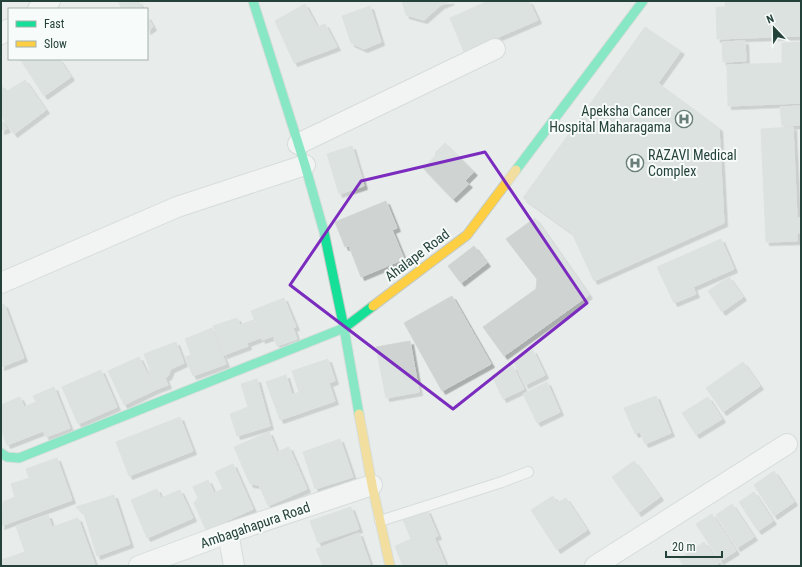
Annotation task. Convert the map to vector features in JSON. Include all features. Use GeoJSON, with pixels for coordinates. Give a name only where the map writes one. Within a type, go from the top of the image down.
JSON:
{"type":"FeatureCollection","features":[{"type":"Feature","properties":{"kind":"street"},"geometry":{"type":"LineString","coordinates":[[40,8],[50,1]]}},
{"type":"Feature","properties":{"kind":"street"},"geometry":{"type":"LineString","coordinates":[[253,1],[305,165],[324,232],[344,328],[372,485],[390,566]]}},
{"type":"Feature","properties":{"kind":"street","name":"Ahalape Road"},"geometry":{"type":"LineString","coordinates":[[1,453],[7,457],[19,458],[344,328],[467,235],[643,1]]}},
{"type":"Feature","properties":{"kind":"street"},"geometry":{"type":"LineString","coordinates":[[298,144],[495,49]]}},
{"type":"Feature","properties":{"kind":"street"},"geometry":{"type":"LineString","coordinates":[[1,283],[177,207],[305,165]]}},
{"type":"Feature","properties":{"kind":"street"},"geometry":{"type":"LineString","coordinates":[[595,566],[787,444]]}},
{"type":"Feature","properties":{"kind":"street","name":"Ambagahapura Road"},"geometry":{"type":"LineString","coordinates":[[139,566],[228,533],[372,485]]}},
{"type":"Feature","properties":{"kind":"street"},"geometry":{"type":"LineString","coordinates":[[228,533],[234,566]]}},
{"type":"Feature","properties":{"kind":"lane"},"geometry":{"type":"LineString","coordinates":[[380,521],[502,482],[528,472]]}},
{"type":"Feature","properties":{"kind":"highlighted area"},"geometry":{"type":"Polygon","coordinates":[[[485,152],[587,303],[453,409],[290,285],[361,181],[485,152]]]}},
{"type":"Feature","properties":{"kind":"building"},"geometry":{"type":"Polygon","coordinates":[[[118,1],[138,1],[142,8],[122,8],[118,1]]]}},
{"type":"Feature","properties":{"kind":"building"},"geometry":{"type":"Polygon","coordinates":[[[402,1],[439,1],[441,5],[424,20],[406,15],[402,1]]]}},
{"type":"Feature","properties":{"kind":"building"},"geometry":{"type":"Polygon","coordinates":[[[439,1],[451,1],[441,5],[439,1]]]}},
{"type":"Feature","properties":{"kind":"building"},"geometry":{"type":"Polygon","coordinates":[[[488,1],[529,1],[538,20],[464,52],[450,18],[488,1]]]}},
{"type":"Feature","properties":{"kind":"building"},"geometry":{"type":"Polygon","coordinates":[[[725,1],[801,1],[801,36],[717,39],[716,7],[725,7],[725,1]]]}},
{"type":"Feature","properties":{"kind":"building"},"geometry":{"type":"Polygon","coordinates":[[[305,4],[317,27],[325,24],[337,47],[294,63],[275,21],[305,4]]]}},
{"type":"Feature","properties":{"kind":"building"},"geometry":{"type":"Polygon","coordinates":[[[370,6],[381,42],[364,49],[351,43],[342,16],[370,6]]]}},
{"type":"Feature","properties":{"kind":"building"},"geometry":{"type":"Polygon","coordinates":[[[148,18],[153,27],[148,30],[148,18]]]}},
{"type":"Feature","properties":{"kind":"building","name":"RAZAVI Medical Complex"},"geometry":{"type":"Polygon","coordinates":[[[645,27],[681,51],[658,83],[719,128],[724,223],[594,281],[572,233],[523,198],[645,27]]]}},
{"type":"Feature","properties":{"kind":"building"},"geometry":{"type":"Polygon","coordinates":[[[745,41],[746,61],[723,62],[722,42],[745,41]]]}},
{"type":"Feature","properties":{"kind":"building"},"geometry":{"type":"Polygon","coordinates":[[[801,42],[801,103],[728,106],[727,65],[782,63],[782,43],[801,42]]]}},
{"type":"Feature","properties":{"kind":"building"},"geometry":{"type":"Polygon","coordinates":[[[21,60],[60,60],[71,77],[44,96],[21,60]]]}},
{"type":"Feature","properties":{"kind":"building"},"geometry":{"type":"Polygon","coordinates":[[[25,80],[46,110],[14,134],[1,116],[1,85],[6,92],[25,80]]]}},
{"type":"Feature","properties":{"kind":"building"},"geometry":{"type":"Polygon","coordinates":[[[801,106],[801,125],[782,126],[780,107],[801,106]]]}},
{"type":"Feature","properties":{"kind":"building"},"geometry":{"type":"Polygon","coordinates":[[[1,119],[7,129],[1,131],[1,119]]]}},
{"type":"Feature","properties":{"kind":"building"},"geometry":{"type":"Polygon","coordinates":[[[793,127],[797,218],[801,218],[801,233],[797,233],[797,241],[766,242],[761,129],[793,127]]]}},
{"type":"Feature","properties":{"kind":"building"},"geometry":{"type":"Polygon","coordinates":[[[445,143],[474,172],[465,181],[469,184],[453,199],[423,168],[445,143]]]}},
{"type":"Feature","properties":{"kind":"building"},"geometry":{"type":"Polygon","coordinates":[[[352,146],[364,186],[339,194],[327,154],[352,146]]]}},
{"type":"Feature","properties":{"kind":"building"},"geometry":{"type":"Polygon","coordinates":[[[386,201],[397,228],[392,230],[404,259],[361,277],[349,246],[345,247],[335,222],[386,201]]]}},
{"type":"Feature","properties":{"kind":"building"},"geometry":{"type":"Polygon","coordinates":[[[535,218],[589,295],[504,356],[483,327],[536,289],[537,279],[506,239],[535,218]]]}},
{"type":"Feature","properties":{"kind":"building"},"geometry":{"type":"Polygon","coordinates":[[[721,239],[734,269],[693,287],[696,294],[674,303],[657,267],[721,239]]]}},
{"type":"Feature","properties":{"kind":"building"},"geometry":{"type":"Polygon","coordinates":[[[474,246],[487,263],[461,283],[448,266],[474,246]]]}},
{"type":"Feature","properties":{"kind":"building"},"geometry":{"type":"Polygon","coordinates":[[[729,277],[743,297],[722,312],[708,291],[729,277]]]}},
{"type":"Feature","properties":{"kind":"building"},"geometry":{"type":"Polygon","coordinates":[[[452,296],[491,364],[442,391],[404,323],[452,296]]]}},
{"type":"Feature","properties":{"kind":"building"},"geometry":{"type":"Polygon","coordinates":[[[284,298],[296,327],[293,328],[297,339],[277,346],[273,336],[262,340],[251,311],[284,298]]]}},
{"type":"Feature","properties":{"kind":"building"},"geometry":{"type":"Polygon","coordinates":[[[4,304],[24,358],[1,367],[1,305],[4,304]]]}},
{"type":"Feature","properties":{"kind":"building"},"geometry":{"type":"Polygon","coordinates":[[[237,318],[240,325],[253,320],[260,338],[247,343],[248,346],[224,355],[213,326],[237,318]]]}},
{"type":"Feature","properties":{"kind":"building"},"geometry":{"type":"Polygon","coordinates":[[[212,328],[226,364],[193,376],[185,357],[191,355],[185,339],[212,328]]]}},
{"type":"Feature","properties":{"kind":"building"},"geometry":{"type":"Polygon","coordinates":[[[410,341],[419,392],[386,398],[376,347],[410,341]]]}},
{"type":"Feature","properties":{"kind":"building"},"geometry":{"type":"Polygon","coordinates":[[[176,342],[184,363],[171,369],[168,376],[165,378],[168,385],[155,390],[144,354],[176,342]]]}},
{"type":"Feature","properties":{"kind":"building"},"geometry":{"type":"Polygon","coordinates":[[[533,350],[545,375],[525,385],[513,360],[533,350]]]}},
{"type":"Feature","properties":{"kind":"building"},"geometry":{"type":"Polygon","coordinates":[[[139,357],[155,390],[124,405],[108,371],[139,357]]]}},
{"type":"Feature","properties":{"kind":"building"},"geometry":{"type":"Polygon","coordinates":[[[328,359],[335,381],[329,383],[335,401],[280,420],[266,382],[286,375],[292,395],[299,392],[292,371],[328,359]]]}},
{"type":"Feature","properties":{"kind":"building"},"geometry":{"type":"Polygon","coordinates":[[[743,362],[760,386],[723,412],[706,388],[743,362]]]}},
{"type":"Feature","properties":{"kind":"building"},"geometry":{"type":"Polygon","coordinates":[[[513,366],[524,389],[503,399],[492,376],[513,366]]]}},
{"type":"Feature","properties":{"kind":"building"},"geometry":{"type":"Polygon","coordinates":[[[101,370],[117,407],[78,424],[62,387],[101,370]]]}},
{"type":"Feature","properties":{"kind":"building"},"geometry":{"type":"Polygon","coordinates":[[[257,379],[270,426],[237,436],[230,414],[248,407],[241,384],[257,379]]]}},
{"type":"Feature","properties":{"kind":"building"},"geometry":{"type":"Polygon","coordinates":[[[547,382],[560,412],[537,423],[523,394],[547,382]]]}},
{"type":"Feature","properties":{"kind":"building"},"geometry":{"type":"Polygon","coordinates":[[[54,387],[70,428],[46,437],[43,431],[7,445],[1,429],[1,405],[20,397],[24,407],[36,402],[33,396],[54,387]]]}},
{"type":"Feature","properties":{"kind":"building"},"geometry":{"type":"Polygon","coordinates":[[[656,396],[671,433],[645,444],[640,432],[635,434],[624,408],[656,396]]]}},
{"type":"Feature","properties":{"kind":"building"},"geometry":{"type":"Polygon","coordinates":[[[708,397],[722,419],[696,435],[682,413],[708,397]]]}},
{"type":"Feature","properties":{"kind":"building"},"geometry":{"type":"Polygon","coordinates":[[[180,417],[193,451],[129,476],[116,442],[180,417]]]}},
{"type":"Feature","properties":{"kind":"building"},"geometry":{"type":"Polygon","coordinates":[[[269,432],[277,452],[289,447],[307,489],[268,506],[259,485],[250,484],[234,447],[269,432]]]}},
{"type":"Feature","properties":{"kind":"building"},"geometry":{"type":"Polygon","coordinates":[[[340,439],[353,477],[315,489],[303,452],[340,439]]]}},
{"type":"Feature","properties":{"kind":"building"},"geometry":{"type":"Polygon","coordinates":[[[57,458],[72,500],[1,526],[3,502],[15,497],[11,484],[29,478],[26,469],[57,458]]]}},
{"type":"Feature","properties":{"kind":"building"},"geometry":{"type":"Polygon","coordinates":[[[634,461],[660,497],[638,513],[612,477],[634,461]]]}},
{"type":"Feature","properties":{"kind":"building"},"geometry":{"type":"Polygon","coordinates":[[[233,464],[253,509],[206,530],[194,503],[198,498],[193,487],[208,480],[214,493],[223,489],[215,472],[233,464]]]}},
{"type":"Feature","properties":{"kind":"building"},"geometry":{"type":"Polygon","coordinates":[[[774,471],[794,502],[774,516],[754,485],[774,471]]]}},
{"type":"Feature","properties":{"kind":"building"},"geometry":{"type":"Polygon","coordinates":[[[157,489],[161,498],[180,490],[193,518],[147,538],[131,500],[157,489]]]}},
{"type":"Feature","properties":{"kind":"building"},"geometry":{"type":"Polygon","coordinates":[[[754,492],[773,521],[758,531],[739,502],[754,492]]]}},
{"type":"Feature","properties":{"kind":"building"},"geometry":{"type":"Polygon","coordinates":[[[114,495],[130,544],[97,556],[84,514],[76,507],[114,495]]]}},
{"type":"Feature","properties":{"kind":"building"},"geometry":{"type":"Polygon","coordinates":[[[553,496],[557,503],[566,498],[587,530],[557,550],[531,510],[553,496]]]}},
{"type":"Feature","properties":{"kind":"building"},"geometry":{"type":"Polygon","coordinates":[[[732,504],[754,537],[737,548],[716,515],[732,504]]]}},
{"type":"Feature","properties":{"kind":"building"},"geometry":{"type":"Polygon","coordinates":[[[351,507],[359,529],[318,543],[310,521],[351,507]]]}},
{"type":"Feature","properties":{"kind":"building"},"geometry":{"type":"Polygon","coordinates":[[[427,510],[438,536],[434,537],[446,566],[403,566],[395,546],[411,539],[403,520],[427,510]]]}},
{"type":"Feature","properties":{"kind":"building"},"geometry":{"type":"Polygon","coordinates":[[[712,514],[736,551],[720,561],[696,524],[712,514]]]}},
{"type":"Feature","properties":{"kind":"building"},"geometry":{"type":"Polygon","coordinates":[[[48,515],[52,527],[78,518],[95,565],[1,566],[1,560],[25,552],[16,526],[48,515]]]}},
{"type":"Feature","properties":{"kind":"building"},"geometry":{"type":"Polygon","coordinates":[[[359,533],[370,564],[364,566],[323,566],[316,549],[359,533]]]}},
{"type":"Feature","properties":{"kind":"building"},"geometry":{"type":"Polygon","coordinates":[[[704,542],[719,563],[714,566],[684,566],[679,559],[704,542]]]}},
{"type":"Feature","properties":{"kind":"traffic: fast"},"geometry":{"type":"LineString","coordinates":[[253,1],[305,165],[324,232],[344,328],[359,414]]}},
{"type":"Feature","properties":{"kind":"traffic: fast"},"geometry":{"type":"LineString","coordinates":[[516,170],[643,1]]}},
{"type":"Feature","properties":{"kind":"traffic: fast"},"geometry":{"type":"LineString","coordinates":[[1,453],[7,457],[19,458],[344,328],[373,306]]}},
{"type":"Feature","properties":{"kind":"traffic: slow"},"geometry":{"type":"LineString","coordinates":[[373,306],[467,235],[516,170]]}},
{"type":"Feature","properties":{"kind":"traffic: slow"},"geometry":{"type":"LineString","coordinates":[[359,414],[372,485],[390,566]]}},
{"type":"Feature","properties":{"kind":"place","name":"Apeksha Cancer Hospital Maharagama"},"geometry":{"type":"Point","coordinates":[684,119]}},
{"type":"Feature","properties":{"kind":"place","name":"RAZAVI Medical Complex"},"geometry":{"type":"Point","coordinates":[635,163]}}]}
